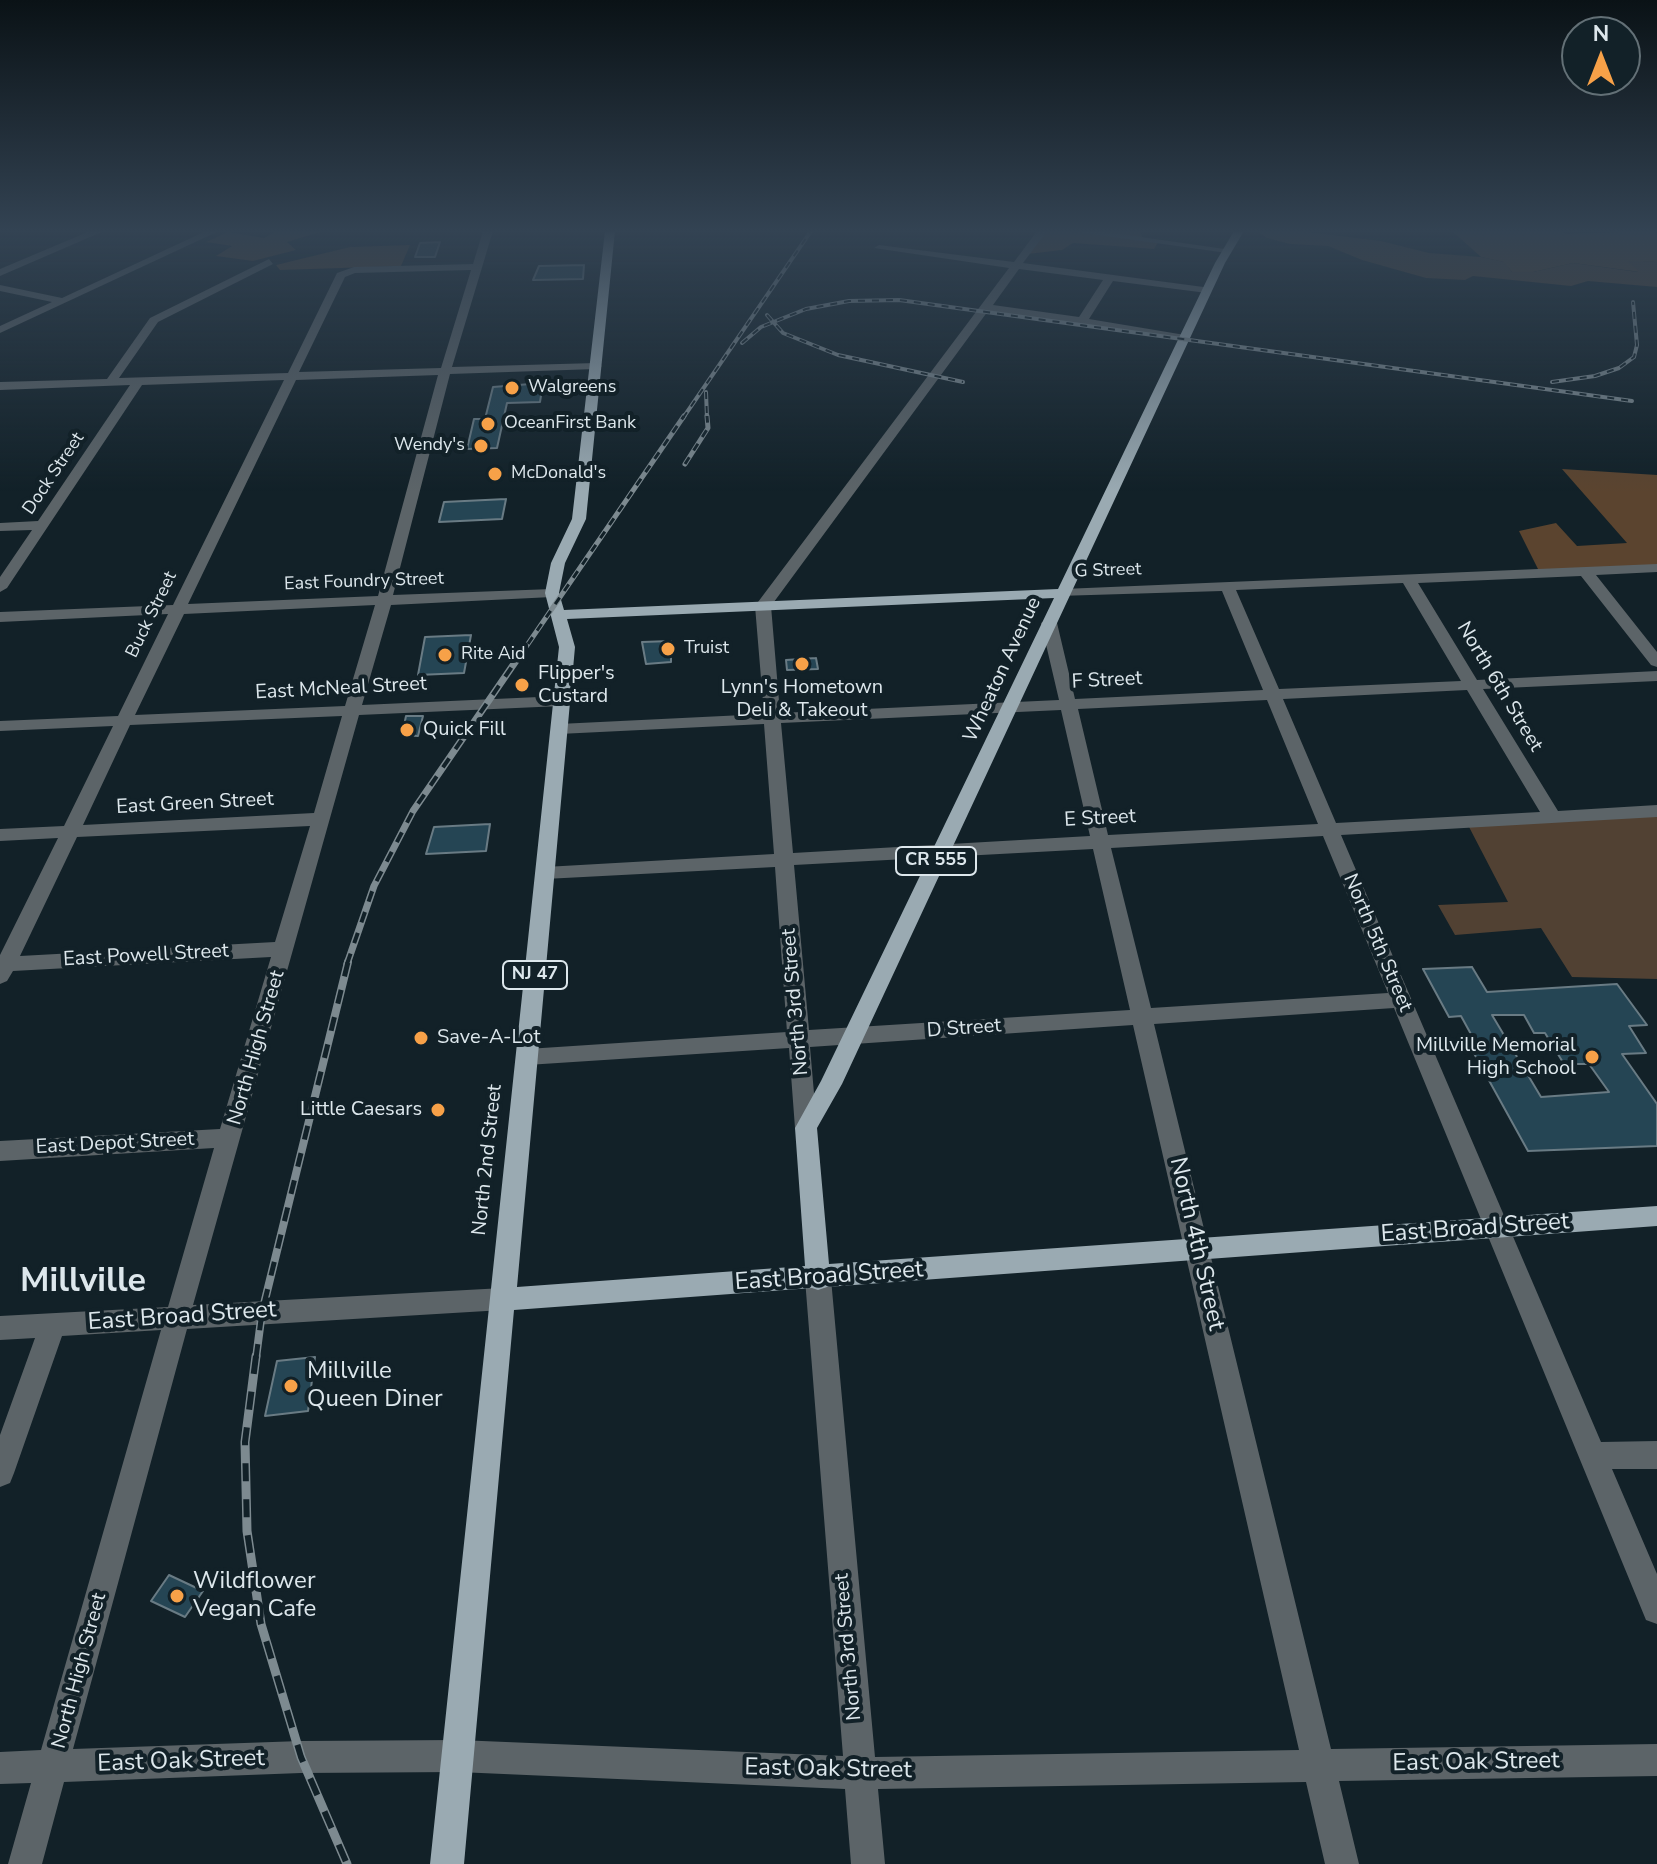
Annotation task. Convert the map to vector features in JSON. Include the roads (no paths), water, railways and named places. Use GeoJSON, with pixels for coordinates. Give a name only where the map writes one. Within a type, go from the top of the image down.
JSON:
{"type":"FeatureCollection","features":[{"type":"Feature","properties":{"kind":"main road"},"geometry":{"type":"LineString","coordinates":[[601,318],[579,519],[558,563],[552,593],[578,606],[616,613]]}},
{"type":"Feature","properties":{"kind":"main road","name":"Wheaton Avenue"},"geometry":{"type":"LineString","coordinates":[[806,1128],[853,1036],[1194,318]]}},
{"type":"Feature","properties":{"kind":"main road","name":"North 2nd Street"},"geometry":{"type":"LineString","coordinates":[[447,1864],[561,701],[577,638],[560,615],[552,593]]}},
{"type":"Feature","properties":{"kind":"main road","name":"G Street"},"geometry":{"type":"LineString","coordinates":[[560,615],[1063,593]]}},
{"type":"Feature","properties":{"kind":"main road"},"geometry":{"type":"LineString","coordinates":[[577,638],[616,613]]}},
{"type":"Feature","properties":{"kind":"main road","name":"North 3rd Street"},"geometry":{"type":"LineString","coordinates":[[806,1128],[818,1279]]}},
{"type":"Feature","properties":{"kind":"main road","name":"East Broad Street"},"geometry":{"type":"LineString","coordinates":[[503,1299],[818,1279],[1657,1216]]}},
{"type":"Feature","properties":{"kind":"street"},"geometry":{"type":"LineString","coordinates":[[0,330],[26,318]]}},
{"type":"Feature","properties":{"kind":"street"},"geometry":{"type":"LineString","coordinates":[[111,382],[158,318]]}},
{"type":"Feature","properties":{"kind":"street","name":"Buck Street"},"geometry":{"type":"LineString","coordinates":[[2,967],[321,318]]}},
{"type":"Feature","properties":{"kind":"street","name":"North High Street"},"geometry":{"type":"LineString","coordinates":[[25,1864],[177,1318],[384,601],[434,409],[462,318]]}},
{"type":"Feature","properties":{"kind":"street"},"geometry":{"type":"LineString","coordinates":[[763,606],[977,318]]}},
{"type":"Feature","properties":{"kind":"street"},"geometry":{"type":"LineString","coordinates":[[1055,318],[1185,336]]}},
{"type":"Feature","properties":{"kind":"street"},"geometry":{"type":"LineString","coordinates":[[1081,322],[1084,318]]}},
{"type":"Feature","properties":{"kind":"street"},"geometry":{"type":"LineString","coordinates":[[0,386],[596,366]]}},
{"type":"Feature","properties":{"kind":"street","name":"Dock Street"},"geometry":{"type":"LineString","coordinates":[[0,588],[139,381]]}},
{"type":"Feature","properties":{"kind":"street"},"geometry":{"type":"LineString","coordinates":[[0,527],[42,525]]}},
{"type":"Feature","properties":{"kind":"street","name":"G Street"},"geometry":{"type":"LineString","coordinates":[[1063,593],[1657,568]]}},
{"type":"Feature","properties":{"kind":"street"},"geometry":{"type":"LineString","coordinates":[[1585,571],[1657,662]]}},
{"type":"Feature","properties":{"kind":"street","name":"North 6th Street"},"geometry":{"type":"LineString","coordinates":[[1408,579],[1553,818]]}},
{"type":"Feature","properties":{"kind":"street","name":"North 5th Street"},"geometry":{"type":"LineString","coordinates":[[1227,586],[1657,1609]]}},
{"type":"Feature","properties":{"kind":"street","name":"East Foundry Street"},"geometry":{"type":"LineString","coordinates":[[0,617],[552,593]]}},
{"type":"Feature","properties":{"kind":"street","name":"North 3rd Street"},"geometry":{"type":"LineString","coordinates":[[763,606],[806,1128]]}},
{"type":"Feature","properties":{"kind":"street","name":"North 4th Street"},"geometry":{"type":"LineString","coordinates":[[1049,623],[1342,1864]]}},
{"type":"Feature","properties":{"kind":"street","name":"F Street"},"geometry":{"type":"LineString","coordinates":[[559,729],[1657,676]]}},
{"type":"Feature","properties":{"kind":"street","name":"East McNeal Street"},"geometry":{"type":"LineString","coordinates":[[0,726],[561,701]]}},
{"type":"Feature","properties":{"kind":"street","name":"E Street"},"geometry":{"type":"LineString","coordinates":[[545,873],[1657,811]]}},
{"type":"Feature","properties":{"kind":"street","name":"East Green Street"},"geometry":{"type":"LineString","coordinates":[[0,835],[322,819]]}},
{"type":"Feature","properties":{"kind":"street","name":"East Powell Street"},"geometry":{"type":"LineString","coordinates":[[2,967],[286,949]]}},
{"type":"Feature","properties":{"kind":"street","name":"D Street"},"geometry":{"type":"LineString","coordinates":[[527,1057],[1401,1000]]}},
{"type":"Feature","properties":{"kind":"street","name":"East Depot Street"},"geometry":{"type":"LineString","coordinates":[[0,1151],[231,1138]]}},
{"type":"Feature","properties":{"kind":"street","name":"North 3rd Street"},"geometry":{"type":"LineString","coordinates":[[818,1279],[868,1864]]}},
{"type":"Feature","properties":{"kind":"street","name":"East Broad Street"},"geometry":{"type":"LineString","coordinates":[[0,1328],[503,1299]]}},
{"type":"Feature","properties":{"kind":"street"},"geometry":{"type":"LineString","coordinates":[[0,1473],[53,1325]]}},
{"type":"Feature","properties":{"kind":"street"},"geometry":{"type":"LineString","coordinates":[[1593,1456],[1657,1455]]}},
{"type":"Feature","properties":{"kind":"street","name":"East Oak Street"},"geometry":{"type":"LineString","coordinates":[[0,1768],[301,1757],[458,1756],[860,1773],[1657,1760]]}},
{"type":"Feature","properties":{"kind":"railway"},"geometry":{"type":"LineString","coordinates":[[683,418],[751,318]]}},
{"type":"Feature","properties":{"kind":"railway"},"geometry":{"type":"LineString","coordinates":[[770,318],[773,322]]}},
{"type":"Feature","properties":{"kind":"railway"},"geometry":{"type":"LineString","coordinates":[[773,322],[784,318]]}},
{"type":"Feature","properties":{"kind":"railway"},"geometry":{"type":"LineString","coordinates":[[1030,318],[1632,401]]}},
{"type":"Feature","properties":{"kind":"railway"},"geometry":{"type":"LineString","coordinates":[[1552,382],[1595,376],[1619,368],[1634,357],[1637,345],[1634,318]]}},
{"type":"Feature","properties":{"kind":"railway"},"geometry":{"type":"LineString","coordinates":[[742,343],[761,327],[773,322]]}},
{"type":"Feature","properties":{"kind":"railway"},"geometry":{"type":"LineString","coordinates":[[773,322],[783,333],[838,355],[963,382]]}},
{"type":"Feature","properties":{"kind":"railway"},"geometry":{"type":"LineString","coordinates":[[706,392],[707,418]]}},
{"type":"Feature","properties":{"kind":"railway"},"geometry":{"type":"LineString","coordinates":[[519,657],[684,416]]}},
{"type":"Feature","properties":{"kind":"railway"},"geometry":{"type":"LineString","coordinates":[[685,464],[708,428],[707,416]]}},
{"type":"Feature","properties":{"kind":"railway"},"geometry":{"type":"LineString","coordinates":[[347,964],[374,886],[413,811],[520,655]]}},
{"type":"Feature","properties":{"kind":"railway"},"geometry":{"type":"LineString","coordinates":[[256,1358],[262,1312],[348,962]]}},
{"type":"Feature","properties":{"kind":"railway"},"geometry":{"type":"LineString","coordinates":[[256,1356],[245,1442],[247,1531],[261,1624],[301,1757],[347,1864]]}},
{"type":"Feature","properties":{"kind":"place","name":"Walgreens"},"geometry":{"type":"Point","coordinates":[512,388]}},
{"type":"Feature","properties":{"kind":"place","name":"OceanFirst Bank"},"geometry":{"type":"Point","coordinates":[488,424]}},
{"type":"Feature","properties":{"kind":"place","name":"Wendy's"},"geometry":{"type":"Point","coordinates":[481,446]}},
{"type":"Feature","properties":{"kind":"place","name":"McDonald's"},"geometry":{"type":"Point","coordinates":[495,474]}},
{"type":"Feature","properties":{"kind":"place","name":"Truist"},"geometry":{"type":"Point","coordinates":[668,649]}},
{"type":"Feature","properties":{"kind":"place","name":"Rite Aid"},"geometry":{"type":"Point","coordinates":[445,655]}},
{"type":"Feature","properties":{"kind":"place","name":"Lynn's Hometown Deli & Takeout"},"geometry":{"type":"Point","coordinates":[802,664]}},
{"type":"Feature","properties":{"kind":"place","name":"Flipper's Custard"},"geometry":{"type":"Point","coordinates":[522,685]}},
{"type":"Feature","properties":{"kind":"place","name":"Quick Fill"},"geometry":{"type":"Point","coordinates":[407,730]}},
{"type":"Feature","properties":{"kind":"place","name":"Save-A-Lot"},"geometry":{"type":"Point","coordinates":[421,1038]}},
{"type":"Feature","properties":{"kind":"place","name":"Millville Memorial High School"},"geometry":{"type":"Point","coordinates":[1592,1057]}},
{"type":"Feature","properties":{"kind":"place","name":"Little Caesars"},"geometry":{"type":"Point","coordinates":[438,1110]}},
{"type":"Feature","properties":{"kind":"place","name":"Millville Queen Diner"},"geometry":{"type":"Point","coordinates":[291,1386]}},
{"type":"Feature","properties":{"kind":"place","name":"Wildflower Vegan Cafe"},"geometry":{"type":"Point","coordinates":[177,1596]}},
{"type":"Feature","properties":{"kind":"district","name":"Millville"},"geometry":{"type":"Point","coordinates":[83,1283]}}]}
